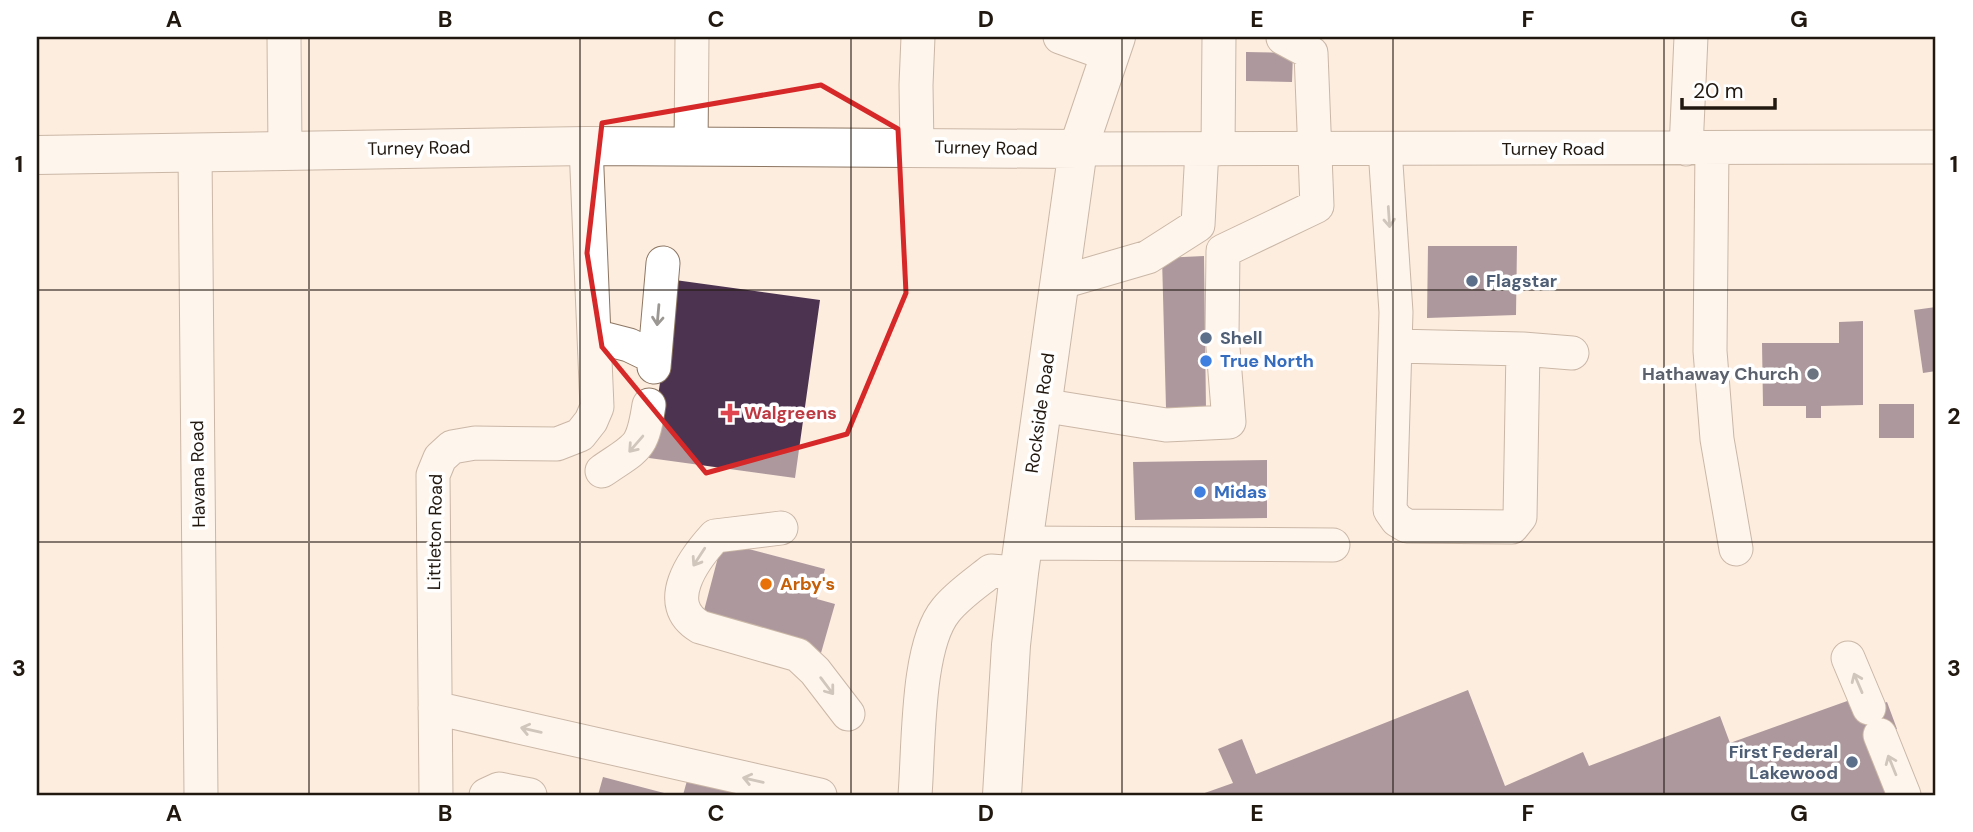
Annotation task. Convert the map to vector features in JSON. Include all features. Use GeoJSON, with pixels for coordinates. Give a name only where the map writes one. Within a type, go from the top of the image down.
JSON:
{"type":"FeatureCollection","features":[{"type":"Feature","properties":{"kind":"main road","name":"Rockside Road"},"geometry":{"type":"LineString","coordinates":[[1002,795],[1011,645],[1020,558],[1078,149],[1112,46]]}},
{"type":"Feature","properties":{"kind":"main road","name":"Turney Road"},"geometry":{"type":"LineString","coordinates":[[37,155],[586,146],[1078,149]]}},
{"type":"Feature","properties":{"kind":"street"},"geometry":{"type":"LineString","coordinates":[[284,37],[285,150]]}},
{"type":"Feature","properties":{"kind":"street"},"geometry":{"type":"LineString","coordinates":[[691,146],[692,37]]}},
{"type":"Feature","properties":{"kind":"street"},"geometry":{"type":"LineString","coordinates":[[917,148],[918,37]]}},
{"type":"Feature","properties":{"kind":"street"},"geometry":{"type":"LineString","coordinates":[[1060,37],[1112,46]]}},
{"type":"Feature","properties":{"kind":"street"},"geometry":{"type":"LineString","coordinates":[[1059,283],[1148,257],[1198,225],[1210,149],[1219,37]]}},
{"type":"Feature","properties":{"kind":"street"},"geometry":{"type":"LineString","coordinates":[[1041,405],[1166,425],[1229,422],[1223,335],[1223,251],[1317,206],[1311,53],[1283,37],[1277,37]]}},
{"type":"Feature","properties":{"kind":"street"},"geometry":{"type":"LineString","coordinates":[[1691,37],[1717,439],[1736,549]]}},
{"type":"Feature","properties":{"kind":"street","name":"Littleton Road"},"geometry":{"type":"LineString","coordinates":[[436,795],[433,475],[440,458],[452,447],[475,443],[557,443],[580,435],[591,422],[597,407],[586,146]]}},
{"type":"Feature","properties":{"kind":"street","name":"Turney Road"},"geometry":{"type":"LineString","coordinates":[[1078,149],[1936,147]]}},
{"type":"Feature","properties":{"kind":"street"},"geometry":{"type":"LineString","coordinates":[[1385,149],[1396,312],[1390,510],[1397,520],[1407,526],[1512,527],[1517,523],[1520,517],[1523,349]]}},
{"type":"Feature","properties":{"kind":"street","name":"Havana Road"},"geometry":{"type":"LineString","coordinates":[[195,153],[201,795]]}},
{"type":"Feature","properties":{"kind":"street"},"geometry":{"type":"LineString","coordinates":[[594,336],[629,345],[654,362],[663,263]]}},
{"type":"Feature","properties":{"kind":"street"},"geometry":{"type":"LineString","coordinates":[[1395,346],[1572,353]]}},
{"type":"Feature","properties":{"kind":"street"},"geometry":{"type":"LineString","coordinates":[[602,471],[639,446],[645,433],[649,405]]}},
{"type":"Feature","properties":{"kind":"street"},"geometry":{"type":"LineString","coordinates":[[780,528],[715,536],[697,556],[682,589],[682,610],[689,621],[700,627],[798,655],[815,671],[848,714]]}},
{"type":"Feature","properties":{"kind":"street"},"geometry":{"type":"LineString","coordinates":[[915,795],[925,662],[937,624],[952,604],[991,571],[1020,558],[1333,545]]}},
{"type":"Feature","properties":{"kind":"street"},"geometry":{"type":"LineString","coordinates":[[1848,658],[1904,795]]}},
{"type":"Feature","properties":{"kind":"street"},"geometry":{"type":"LineString","coordinates":[[435,708],[820,795]]}},
{"type":"Feature","properties":{"kind":"street"},"geometry":{"type":"LineString","coordinates":[[486,795],[499,789],[530,795]]}},
{"type":"Feature","properties":{"kind":"highlighted area"},"geometry":{"type":"Polygon","coordinates":[[[821,85],[898,129],[906,293],[847,434],[706,473],[602,347],[587,253],[602,123],[821,85]]]}},
{"type":"Feature","properties":{"kind":"building"},"geometry":{"type":"Polygon","coordinates":[[[1246,52],[1293,53],[1292,82],[1246,81],[1246,52]]]}},
{"type":"Feature","properties":{"kind":"building","name":"Flagstar"},"geometry":{"type":"Polygon","coordinates":[[[1428,246],[1517,246],[1516,315],[1427,318],[1428,246]]]}},
{"type":"Feature","properties":{"kind":"building"},"geometry":{"type":"Polygon","coordinates":[[[1204,256],[1206,409],[1166,408],[1162,258],[1204,256]]]}},
{"type":"Feature","properties":{"kind":"building","name":"Walgreens"},"geometry":{"type":"Polygon","coordinates":[[[675,280],[820,300],[795,478],[649,458],[675,280]]]}},
{"type":"Feature","properties":{"kind":"building"},"geometry":{"type":"Polygon","coordinates":[[[1936,307],[1936,371],[1923,373],[1914,310],[1936,307]]]}},
{"type":"Feature","properties":{"kind":"building","name":"Hathaway Church"},"geometry":{"type":"Polygon","coordinates":[[[1863,321],[1863,405],[1821,406],[1821,418],[1806,418],[1806,406],[1763,406],[1762,343],[1839,343],[1839,322],[1863,321]]]}},
{"type":"Feature","properties":{"kind":"building"},"geometry":{"type":"Polygon","coordinates":[[[1879,404],[1914,404],[1914,438],[1879,438],[1879,404]]]}},
{"type":"Feature","properties":{"kind":"building"},"geometry":{"type":"Polygon","coordinates":[[[1267,460],[1267,518],[1135,520],[1133,462],[1267,460]]]}},
{"type":"Feature","properties":{"kind":"building","name":"Arby's"},"geometry":{"type":"Polygon","coordinates":[[[722,542],[825,569],[817,599],[835,604],[821,653],[701,622],[722,542]]]}},
{"type":"Feature","properties":{"kind":"building"},"geometry":{"type":"Polygon","coordinates":[[[1468,690],[1505,786],[1583,752],[1589,766],[1720,716],[1730,743],[1850,700],[1855,712],[1887,702],[1897,729],[1866,740],[1886,795],[1199,795],[1233,783],[1218,749],[1242,739],[1256,774],[1468,690]]]}},
{"type":"Feature","properties":{"kind":"building"},"geometry":{"type":"Polygon","coordinates":[[[603,777],[668,794],[668,795],[598,795],[603,777]]]}},
{"type":"Feature","properties":{"kind":"building"},"geometry":{"type":"Polygon","coordinates":[[[688,777],[754,795],[683,795],[688,777]]]}},
{"type":"Feature","properties":{"kind":"place","name":"Flagstar"},"geometry":{"type":"Point","coordinates":[1472,281]}},
{"type":"Feature","properties":{"kind":"place","name":"Shell"},"geometry":{"type":"Point","coordinates":[1206,338]}},
{"type":"Feature","properties":{"kind":"place","name":"True North"},"geometry":{"type":"Point","coordinates":[1206,361]}},
{"type":"Feature","properties":{"kind":"place","name":"Hathaway Church"},"geometry":{"type":"Point","coordinates":[1813,374]}},
{"type":"Feature","properties":{"kind":"place","name":"Walgreens"},"geometry":{"type":"Point","coordinates":[730,413]}},
{"type":"Feature","properties":{"kind":"place","name":"Midas"},"geometry":{"type":"Point","coordinates":[1200,492]}},
{"type":"Feature","properties":{"kind":"place","name":"Arby's"},"geometry":{"type":"Point","coordinates":[766,584]}},
{"type":"Feature","properties":{"kind":"place","name":"First Federal Lakewood"},"geometry":{"type":"Point","coordinates":[1852,762]}}]}
